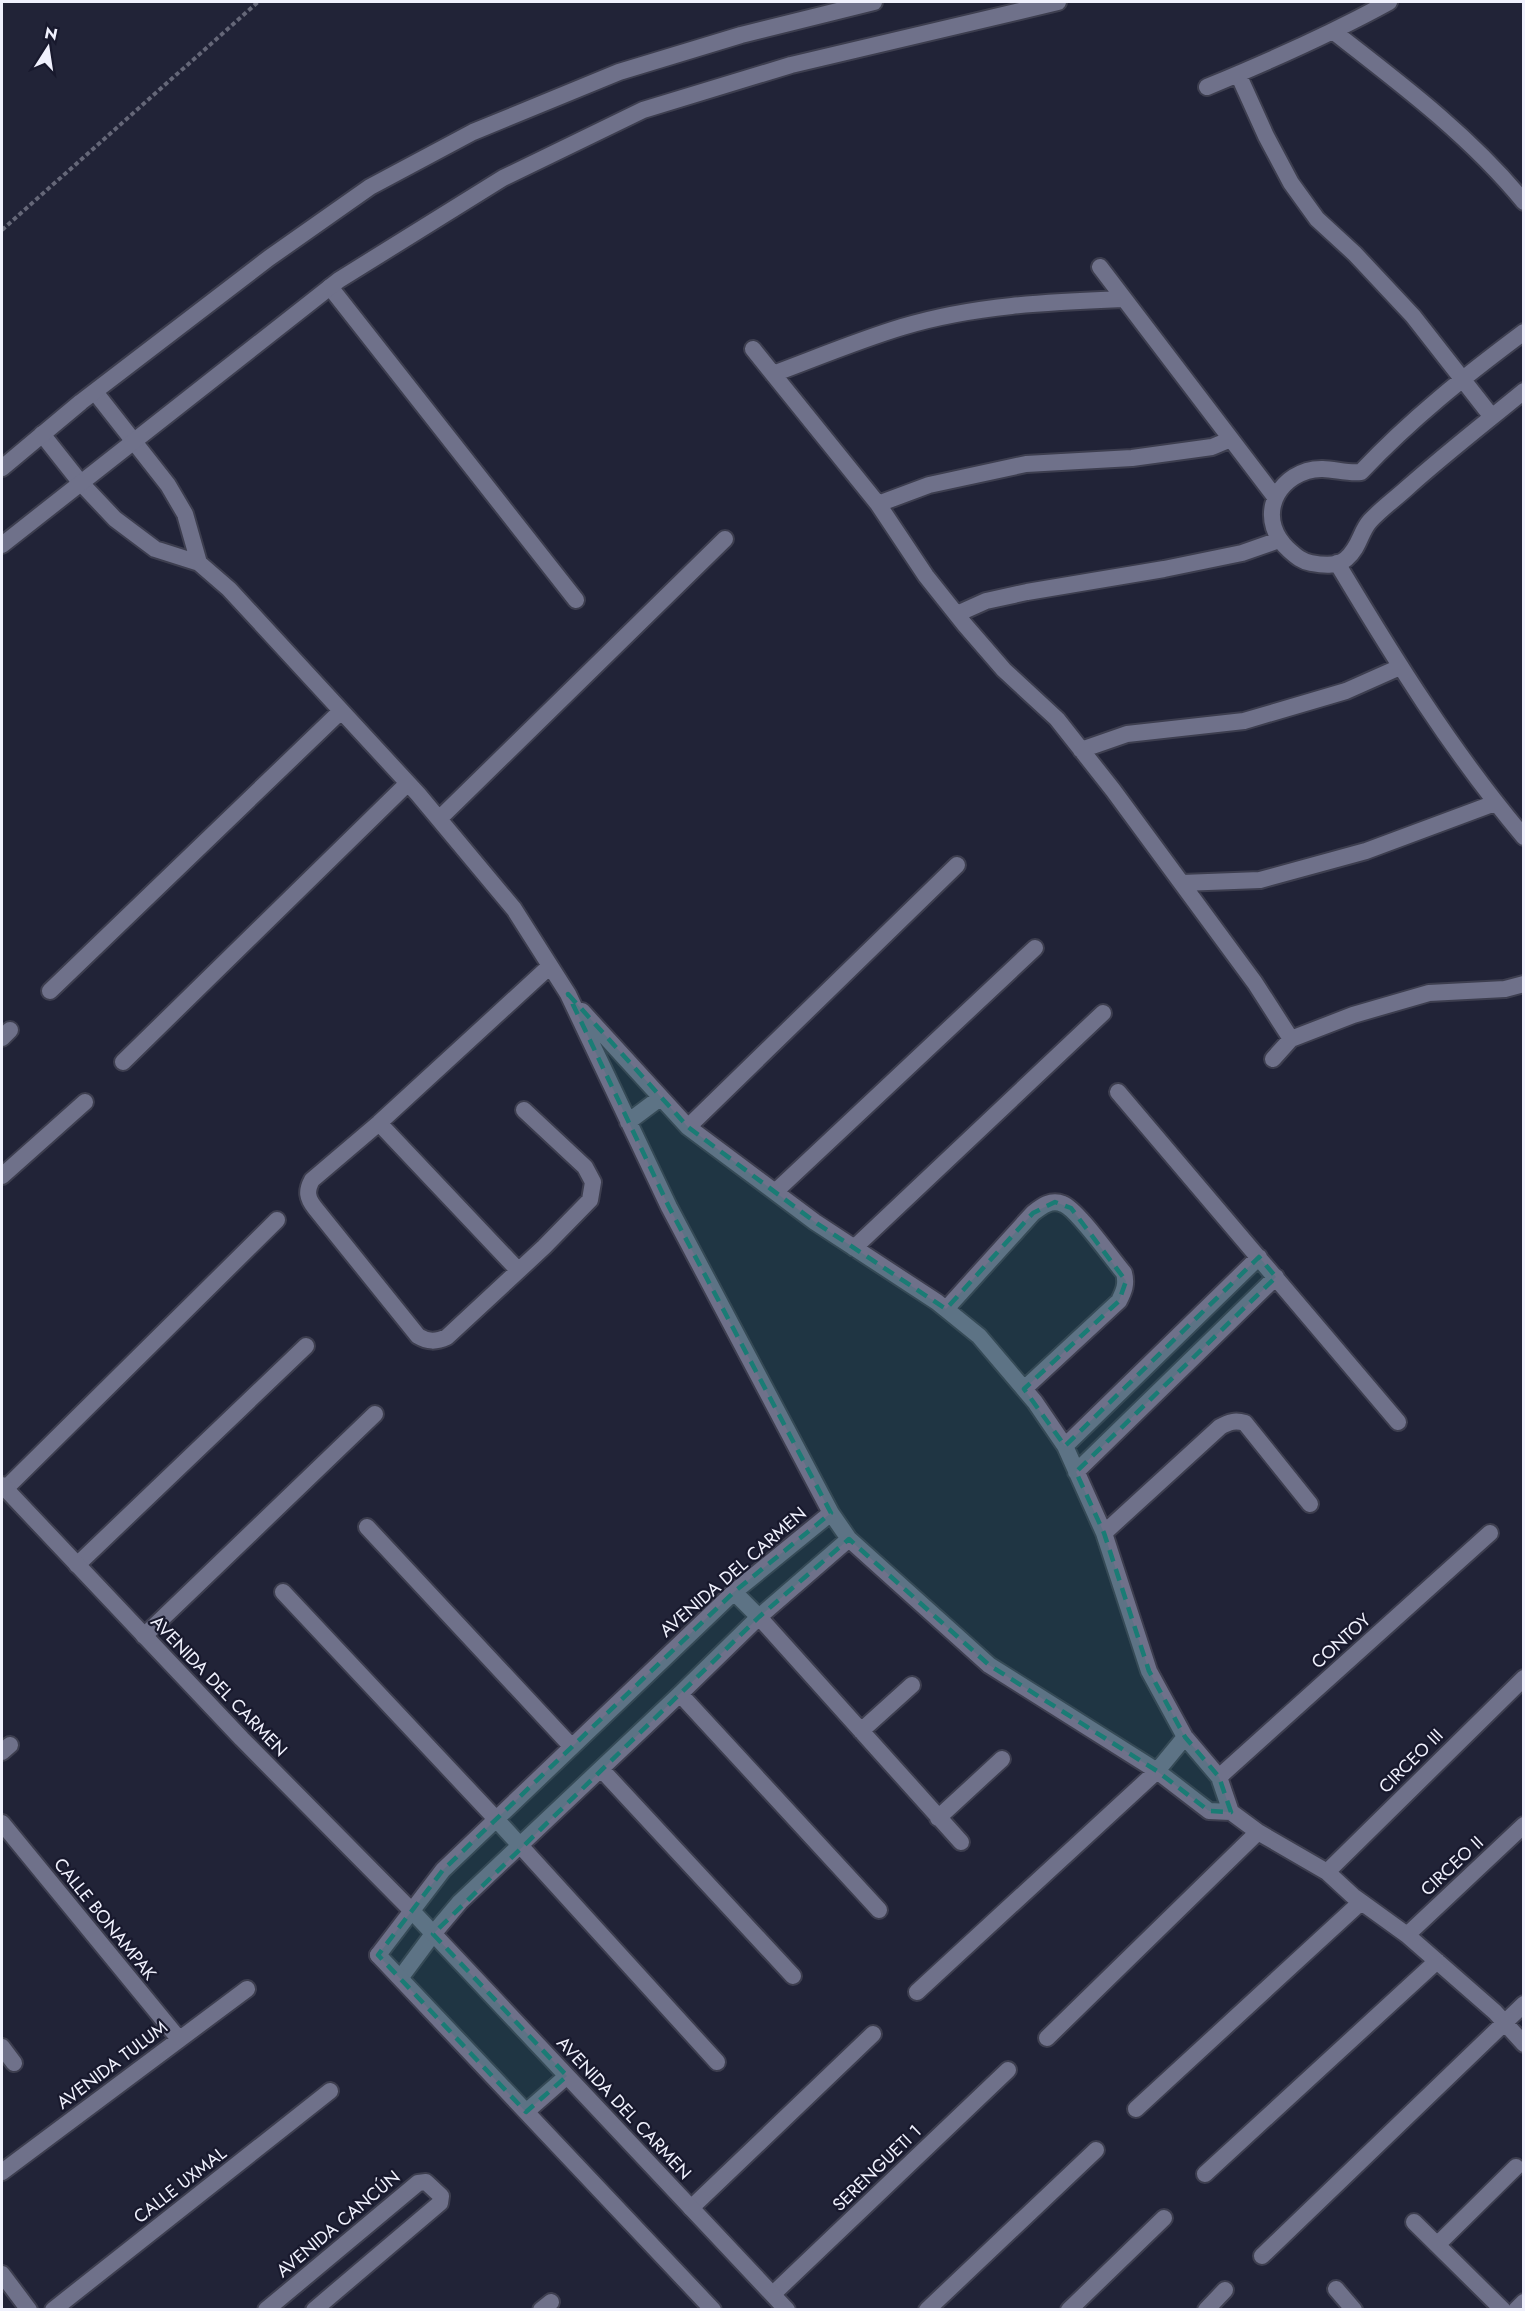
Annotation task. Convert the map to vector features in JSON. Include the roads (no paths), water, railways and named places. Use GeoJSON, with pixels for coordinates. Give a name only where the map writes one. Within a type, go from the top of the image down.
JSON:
{"type":"FeatureCollection","features":[{"type":"Feature","properties":{"kind":"street"},"geometry":{"type":"LineString","coordinates":[[2,468],[94,392],[269,258],[370,187],[473,132],[619,72],[741,35],[874,2]]}},
{"type":"Feature","properties":{"kind":"street"},"geometry":{"type":"LineString","coordinates":[[2,545],[330,287],[503,178],[644,110],[791,65],[1058,2]]}},
{"type":"Feature","properties":{"kind":"street"},"geometry":{"type":"LineString","coordinates":[[1207,87],[1334,32],[1389,2]]}},
{"type":"Feature","properties":{"kind":"street"},"geometry":{"type":"LineString","coordinates":[[1334,32],[1411,91],[1500,174],[1524,202]]}},
{"type":"Feature","properties":{"kind":"street"},"geometry":{"type":"LineString","coordinates":[[1238,74],[1266,136],[1291,183],[1317,219],[1355,254],[1413,316],[1492,417]]}},
{"type":"Feature","properties":{"kind":"street"},"geometry":{"type":"LineString","coordinates":[[1100,267],[1275,497]]}},
{"type":"Feature","properties":{"kind":"street"},"geometry":{"type":"LineString","coordinates":[[330,287],[576,600]]}},
{"type":"Feature","properties":{"kind":"street"},"geometry":{"type":"LineString","coordinates":[[773,374],[915,324],[985,309],[1124,299]]}},
{"type":"Feature","properties":{"kind":"street"},"geometry":{"type":"LineString","coordinates":[[1524,332],[1461,378],[1384,447],[1361,472],[1349,473],[1329,468],[1306,471],[1284,484],[1275,497],[1271,512],[1279,540],[1301,561],[1324,566],[1344,561],[1359,545],[1368,523],[1433,465],[1524,391]]}},
{"type":"Feature","properties":{"kind":"street"},"geometry":{"type":"LineString","coordinates":[[753,349],[878,504],[926,576],[957,614],[1004,670],[1057,719],[1082,750],[1256,983],[1291,1040]]}},
{"type":"Feature","properties":{"kind":"street"},"geometry":{"type":"LineString","coordinates":[[94,392],[168,485],[185,514],[199,563]]}},
{"type":"Feature","properties":{"kind":"street"},"geometry":{"type":"LineString","coordinates":[[42,435],[80,482],[115,519],[155,549],[199,563],[229,589],[408,783],[514,909],[568,994],[669,1207],[831,1513]]}},
{"type":"Feature","properties":{"kind":"street"},"geometry":{"type":"LineString","coordinates":[[878,504],[929,485],[1026,464],[1132,458],[1212,447],[1231,439]]}},
{"type":"Feature","properties":{"kind":"street"},"geometry":{"type":"LineString","coordinates":[[439,819],[725,539]]}},
{"type":"Feature","properties":{"kind":"street"},"geometry":{"type":"LineString","coordinates":[[957,614],[986,601],[1186,565],[1242,553],[1279,540]]}},
{"type":"Feature","properties":{"kind":"street"},"geometry":{"type":"LineString","coordinates":[[1338,563],[1400,667],[1495,803],[1524,837]]}},
{"type":"Feature","properties":{"kind":"street"},"geometry":{"type":"LineString","coordinates":[[1082,750],[1127,735],[1244,721],[1346,691],[1400,667]]}},
{"type":"Feature","properties":{"kind":"street"},"geometry":{"type":"LineString","coordinates":[[50,992],[342,711]]}},
{"type":"Feature","properties":{"kind":"street"},"geometry":{"type":"LineString","coordinates":[[123,1062],[408,783]]}},
{"type":"Feature","properties":{"kind":"street"},"geometry":{"type":"LineString","coordinates":[[1182,883],[1260,880],[1366,851],[1495,803]]}},
{"type":"Feature","properties":{"kind":"street"},"geometry":{"type":"LineString","coordinates":[[688,1127],[957,865]]}},
{"type":"Feature","properties":{"kind":"street"},"geometry":{"type":"LineString","coordinates":[[775,1192],[1035,948]]}},
{"type":"Feature","properties":{"kind":"street"},"geometry":{"type":"LineString","coordinates":[[524,1110],[585,1167],[593,1182],[590,1200],[447,1337],[430,1341],[418,1336],[315,1208],[307,1194],[307,1188],[312,1180],[379,1123],[550,966]]}},
{"type":"Feature","properties":{"kind":"street"},"geometry":{"type":"LineString","coordinates":[[1273,1059],[1291,1040],[1353,1015],[1429,993],[1505,988],[1524,984]]}},
{"type":"Feature","properties":{"kind":"street"},"geometry":{"type":"LineString","coordinates":[[568,994],[688,1127],[854,1248],[946,1309],[979,1336],[1024,1389],[1065,1446],[1104,1533],[1149,1671],[1185,1737],[1219,1778],[1231,1812],[1258,1832],[1327,1872],[1361,1902],[1407,1935],[1524,2044]]}},
{"type":"Feature","properties":{"kind":"street"},"geometry":{"type":"LineString","coordinates":[[854,1248],[1103,1013]]}},
{"type":"Feature","properties":{"kind":"street"},"geometry":{"type":"LineString","coordinates":[[1118,1092],[1398,1422]]}},
{"type":"Feature","properties":{"kind":"street"},"geometry":{"type":"LineString","coordinates":[[628,1122],[660,1098]]}},
{"type":"Feature","properties":{"kind":"street"},"geometry":{"type":"LineString","coordinates":[[2,1176],[85,1102]]}},
{"type":"Feature","properties":{"kind":"street"},"geometry":{"type":"LineString","coordinates":[[379,1123],[518,1270]]}},
{"type":"Feature","properties":{"kind":"street"},"geometry":{"type":"LineString","coordinates":[[946,1309],[1033,1213],[1044,1204],[1055,1202],[1071,1209],[1124,1273],[1126,1281],[1124,1290],[1119,1301],[1024,1389]]}},
{"type":"Feature","properties":{"kind":"street"},"geometry":{"type":"LineString","coordinates":[[3,1487],[277,1220]]}},
{"type":"Feature","properties":{"kind":"street"},"geometry":{"type":"LineString","coordinates":[[1065,1446],[1259,1257]]}},
{"type":"Feature","properties":{"kind":"street"},"geometry":{"type":"LineString","coordinates":[[1076,1472],[1276,1277]]}},
{"type":"Feature","properties":{"kind":"street"},"geometry":{"type":"LineString","coordinates":[[77,1565],[306,1346]]}},
{"type":"Feature","properties":{"kind":"street"},"geometry":{"type":"LineString","coordinates":[[144,1636],[375,1414]]}},
{"type":"Feature","properties":{"kind":"street"},"geometry":{"type":"LineString","coordinates":[[1104,1533],[1220,1427],[1229,1422],[1237,1421],[1245,1424],[1310,1504]]}},
{"type":"Feature","properties":{"kind":"street","name":"AVENIDA DEL CARMEN"},"geometry":{"type":"LineString","coordinates":[[3,1487],[242,1739],[412,1911],[787,2310]]}},
{"type":"Feature","properties":{"kind":"street","name":"AVENIDA DEL CARMEN"},"geometry":{"type":"LineString","coordinates":[[713,2310],[378,1955],[443,1870],[496,1819],[734,1592],[831,1513],[849,1539],[989,1665],[1157,1771],[1209,1811],[1231,1812]]}},
{"type":"Feature","properties":{"kind":"street"},"geometry":{"type":"LineString","coordinates":[[367,1527],[572,1747]]}},
{"type":"Feature","properties":{"kind":"street","name":"CONTOY"},"geometry":{"type":"LineString","coordinates":[[1219,1778],[1490,1533]]}},
{"type":"Feature","properties":{"kind":"street"},"geometry":{"type":"LineString","coordinates":[[401,1977],[460,1902],[759,1617],[849,1539]]}},
{"type":"Feature","properties":{"kind":"street"},"geometry":{"type":"LineString","coordinates":[[283,1592],[496,1819],[717,2062]]}},
{"type":"Feature","properties":{"kind":"street"},"geometry":{"type":"LineString","coordinates":[[734,1592],[961,1842]]}},
{"type":"Feature","properties":{"kind":"street","name":"CIRCEO III"},"geometry":{"type":"LineString","coordinates":[[1327,1872],[1524,1678]]}},
{"type":"Feature","properties":{"kind":"street"},"geometry":{"type":"LineString","coordinates":[[861,1731],[912,1684]]}},
{"type":"Feature","properties":{"kind":"street"},"geometry":{"type":"LineString","coordinates":[[680,1694],[879,1910]]}},
{"type":"Feature","properties":{"kind":"street"},"geometry":{"type":"LineString","coordinates":[[917,1992],[1157,1771],[1185,1737]]}},
{"type":"Feature","properties":{"kind":"street"},"geometry":{"type":"LineString","coordinates":[[938,1818],[1002,1759]]}},
{"type":"Feature","properties":{"kind":"street"},"geometry":{"type":"LineString","coordinates":[[601,1769],[793,1976]]}},
{"type":"Feature","properties":{"kind":"street","name":"CALLE BONAMPAK"},"geometry":{"type":"LineString","coordinates":[[2,1823],[179,2039]]}},
{"type":"Feature","properties":{"kind":"street","name":"CIRCEO II"},"geometry":{"type":"LineString","coordinates":[[1407,1935],[1524,1825]]}},
{"type":"Feature","properties":{"kind":"street"},"geometry":{"type":"LineString","coordinates":[[1047,2037],[1258,1832]]}},
{"type":"Feature","properties":{"kind":"street"},"geometry":{"type":"LineString","coordinates":[[1136,2109],[1361,1902]]}},
{"type":"Feature","properties":{"kind":"street"},"geometry":{"type":"LineString","coordinates":[[1205,2175],[1437,1961]]}},
{"type":"Feature","properties":{"kind":"street","name":"AVENIDA TULUM"},"geometry":{"type":"LineString","coordinates":[[2,2172],[247,1989]]}},
{"type":"Feature","properties":{"kind":"street"},"geometry":{"type":"LineString","coordinates":[[1262,2256],[1524,2004]]}},
{"type":"Feature","properties":{"kind":"street"},"geometry":{"type":"LineString","coordinates":[[691,2208],[873,2034]]}},
{"type":"Feature","properties":{"kind":"street"},"geometry":{"type":"LineString","coordinates":[[2,2047],[14,2063]]}},
{"type":"Feature","properties":{"kind":"street","name":"SERENGUETI 1"},"geometry":{"type":"LineString","coordinates":[[773,2294],[1008,2070]]}},
{"type":"Feature","properties":{"kind":"street"},"geometry":{"type":"LineString","coordinates":[[526,2112],[567,2076]]}},
{"type":"Feature","properties":{"kind":"street","name":"CALLE UXMAL"},"geometry":{"type":"LineString","coordinates":[[53,2310],[330,2091]]}},
{"type":"Feature","properties":{"kind":"street"},"geometry":{"type":"LineString","coordinates":[[927,2310],[1096,2150]]}},
{"type":"Feature","properties":{"kind":"street"},"geometry":{"type":"LineString","coordinates":[[1437,2245],[1516,2167]]}},
{"type":"Feature","properties":{"kind":"street","name":"AVENIDA CANCÚN"},"geometry":{"type":"LineString","coordinates":[[266,2310],[418,2183],[426,2182],[441,2196],[440,2203],[314,2310]]}},
{"type":"Feature","properties":{"kind":"street"},"geometry":{"type":"LineString","coordinates":[[1069,2310],[1164,2218]]}},
{"type":"Feature","properties":{"kind":"street"},"geometry":{"type":"LineString","coordinates":[[1414,2222],[1503,2310]]}},
{"type":"Feature","properties":{"kind":"street"},"geometry":{"type":"LineString","coordinates":[[2,2274],[29,2310]]}},
{"type":"Feature","properties":{"kind":"street"},"geometry":{"type":"LineString","coordinates":[[1336,2289],[1354,2310]]}},
{"type":"Feature","properties":{"kind":"street"},"geometry":{"type":"LineString","coordinates":[[1206,2310],[1225,2290]]}},
{"type":"Feature","properties":{"kind":"street"},"geometry":{"type":"LineString","coordinates":[[1516,2310],[1524,2302]]}}]}
